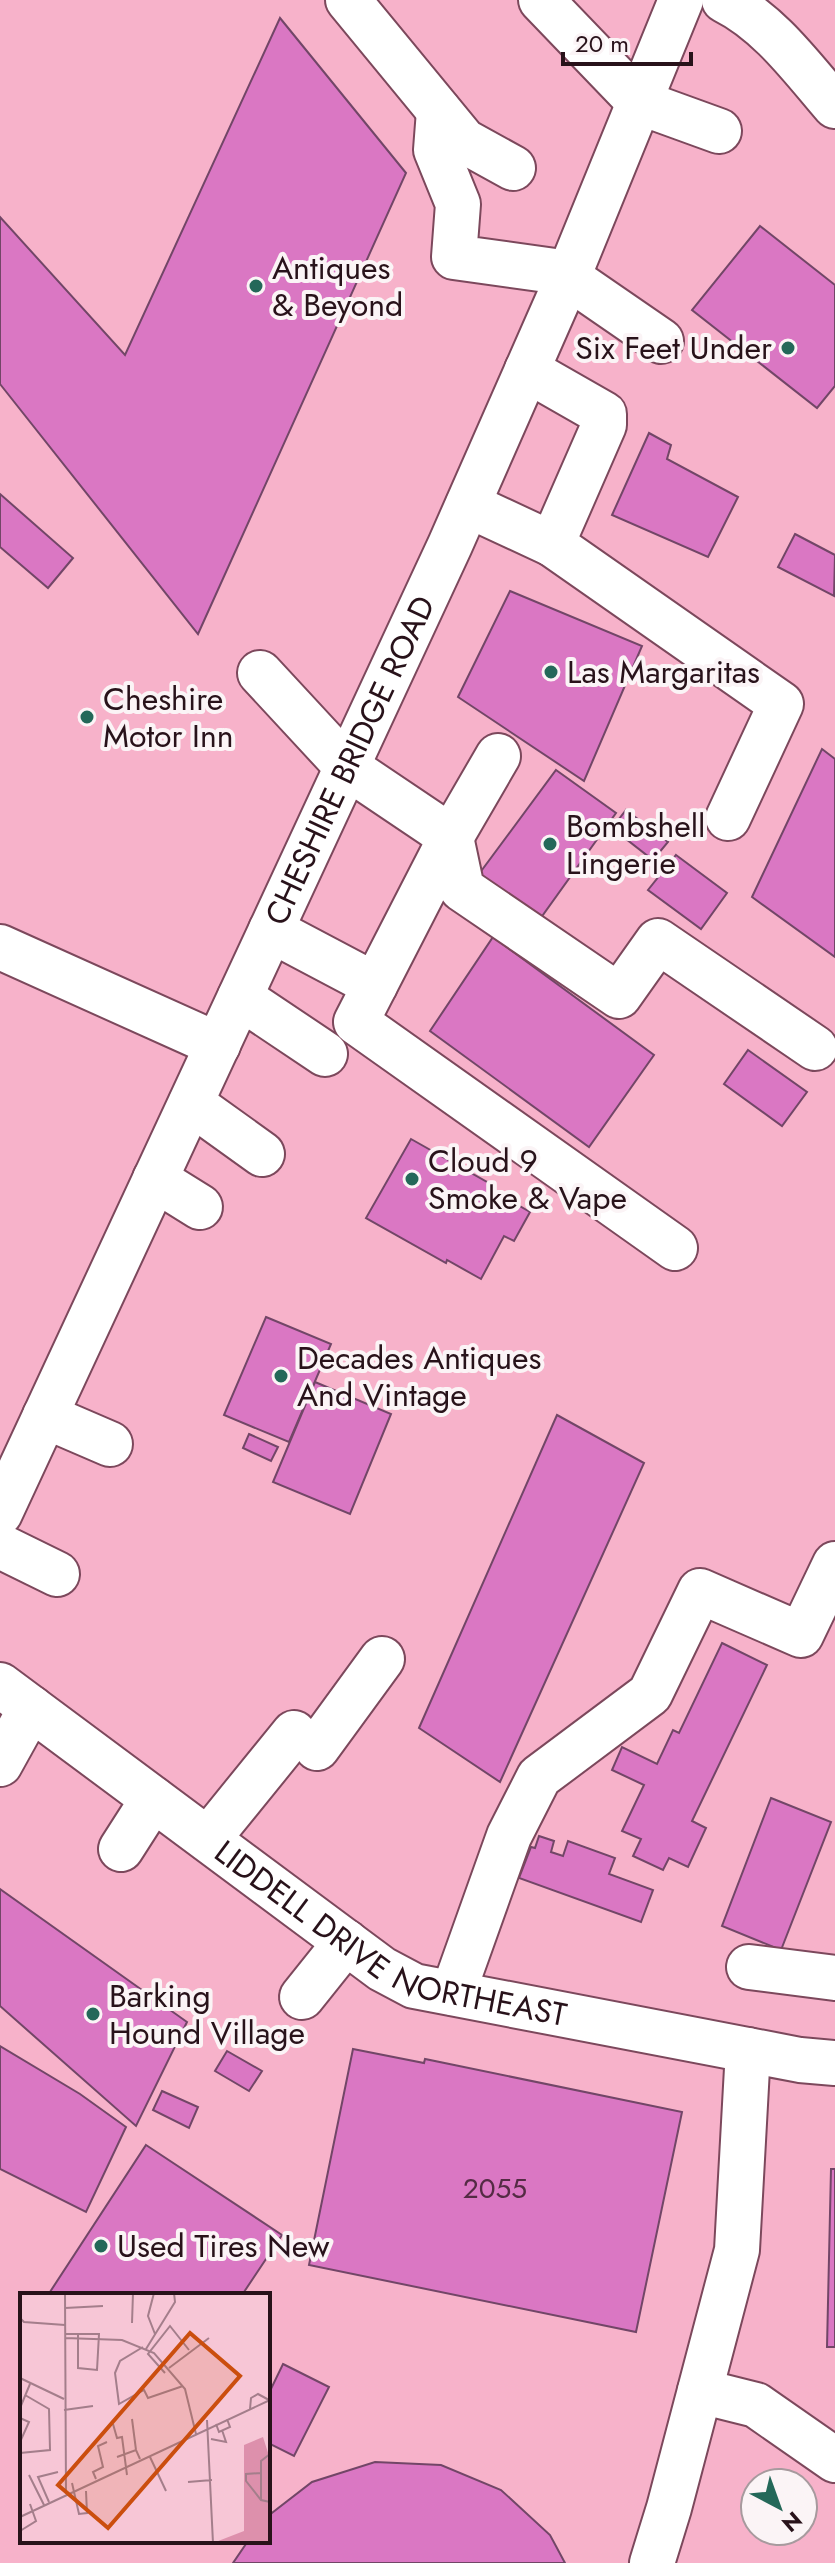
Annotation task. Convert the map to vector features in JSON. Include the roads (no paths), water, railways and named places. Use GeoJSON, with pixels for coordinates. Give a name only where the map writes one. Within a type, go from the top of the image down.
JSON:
{"type":"FeatureCollection","features":[{"type":"Feature","properties":{"kind":"main road"},"geometry":{"type":"LineString","coordinates":[[348,0],[464,141],[513,168]]}},
{"type":"Feature","properties":{"kind":"main road"},"geometry":{"type":"LineString","coordinates":[[541,0],[639,102],[719,131]]}},
{"type":"Feature","properties":{"kind":"main road","name":"CHESHIRE BRIDGE ROAD"},"geometry":{"type":"LineString","coordinates":[[0,1513],[468,505],[569,275],[681,0]]}},
{"type":"Feature","properties":{"kind":"main road"},"geometry":{"type":"LineString","coordinates":[[724,0],[741,8],[775,37],[835,106]]}},
{"type":"Feature","properties":{"kind":"main road"},"geometry":{"type":"LineString","coordinates":[[439,111],[436,150],[458,204],[454,257],[569,275],[661,341]]}},
{"type":"Feature","properties":{"kind":"main road"},"geometry":{"type":"LineString","coordinates":[[527,370],[604,414],[604,425],[552,544]]}},
{"type":"Feature","properties":{"kind":"main road"},"geometry":{"type":"LineString","coordinates":[[468,505],[552,544],[781,704],[728,818]]}},
{"type":"Feature","properties":{"kind":"main road"},"geometry":{"type":"LineString","coordinates":[[260,673],[347,767],[451,837],[462,889],[619,996],[658,941],[815,1048]]}},
{"type":"Feature","properties":{"kind":"main road"},"geometry":{"type":"LineString","coordinates":[[498,756],[451,837],[356,1022],[675,1248]]}},
{"type":"Feature","properties":{"kind":"main road"},"geometry":{"type":"LineString","coordinates":[[271,930],[375,985]]}},
{"type":"Feature","properties":{"kind":"main road"},"geometry":{"type":"LineString","coordinates":[[0,947],[218,1045]]}},
{"type":"Feature","properties":{"kind":"main road"},"geometry":{"type":"LineString","coordinates":[[240,997],[325,1054]]}},
{"type":"Feature","properties":{"kind":"main road"},"geometry":{"type":"LineString","coordinates":[[191,1103],[262,1154]]}},
{"type":"Feature","properties":{"kind":"main road"},"geometry":{"type":"LineString","coordinates":[[155,1179],[200,1207]]}},
{"type":"Feature","properties":{"kind":"main road"},"geometry":{"type":"LineString","coordinates":[[45,1416],[110,1444]]}},
{"type":"Feature","properties":{"kind":"main road"},"geometry":{"type":"LineString","coordinates":[[0,1546],[57,1574]]}},
{"type":"Feature","properties":{"kind":"main road"},"geometry":{"type":"LineString","coordinates":[[453,1993],[509,1836],[539,1777],[650,1694],[700,1591],[801,1635],[835,1564]]}},
{"type":"Feature","properties":{"kind":"main road"},"geometry":{"type":"LineString","coordinates":[[208,1839],[382,1659]]}},
{"type":"Feature","properties":{"kind":"main road"},"geometry":{"type":"LineString","coordinates":[[0,1764],[16,1697]]}},
{"type":"Feature","properties":{"kind":"main road","name":"LIDDELL DRIVE NORTHEAST"},"geometry":{"type":"LineString","coordinates":[[16,1697],[382,1969],[414,1986],[800,2060],[835,2063]]}},
{"type":"Feature","properties":{"kind":"main road"},"geometry":{"type":"LineString","coordinates":[[121,1849],[153,1799]]}},
{"type":"Feature","properties":{"kind":"main road"},"geometry":{"type":"LineString","coordinates":[[302,1997],[346,1942]]}},
{"type":"Feature","properties":{"kind":"main road"},"geometry":{"type":"LineString","coordinates":[[749,1967],[835,1978]]}},
{"type":"Feature","properties":{"kind":"main road"},"geometry":{"type":"LineString","coordinates":[[652,2563],[737,2250],[748,2050]]}},
{"type":"Feature","properties":{"kind":"main road"},"geometry":{"type":"LineString","coordinates":[[700,2391],[756,2405],[835,2460]]}},
{"type":"Feature","properties":{"kind":"place","name":"Antiques & Beyond"},"geometry":{"type":"Point","coordinates":[256,286]}},
{"type":"Feature","properties":{"kind":"place","name":"Six Feet Under"},"geometry":{"type":"Point","coordinates":[788,348]}},
{"type":"Feature","properties":{"kind":"place","name":"Las Margaritas"},"geometry":{"type":"Point","coordinates":[551,672]}},
{"type":"Feature","properties":{"kind":"place","name":"Cheshire Motor Inn"},"geometry":{"type":"Point","coordinates":[87,717]}},
{"type":"Feature","properties":{"kind":"place","name":"Bombshell Lingerie"},"geometry":{"type":"Point","coordinates":[550,844]}},
{"type":"Feature","properties":{"kind":"place","name":"Cloud 9 Smoke & Vape"},"geometry":{"type":"Point","coordinates":[412,1179]}},
{"type":"Feature","properties":{"kind":"place","name":"Decades Antiques And Vintage"},"geometry":{"type":"Point","coordinates":[281,1376]}},
{"type":"Feature","properties":{"kind":"place","name":"Barking Hound Village"},"geometry":{"type":"Point","coordinates":[93,2014]}},
{"type":"Feature","properties":{"kind":"place","name":"Used Tires New"},"geometry":{"type":"Point","coordinates":[101,2246]}}]}
